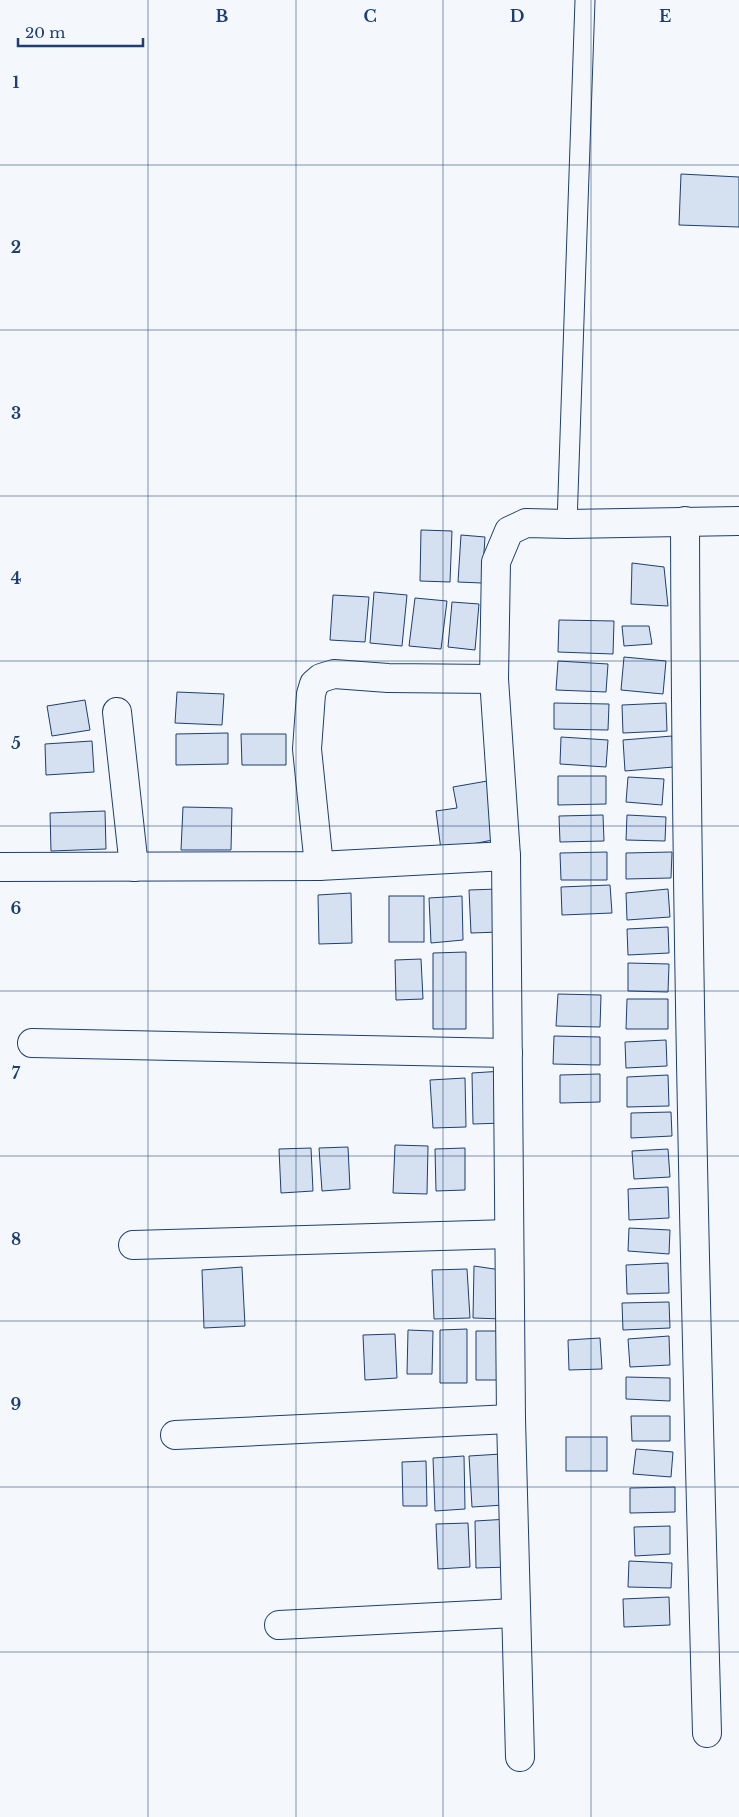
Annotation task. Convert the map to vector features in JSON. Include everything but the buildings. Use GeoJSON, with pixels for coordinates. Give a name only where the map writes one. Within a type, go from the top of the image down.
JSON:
{"type":"FeatureCollection","features":[{"type":"Feature","properties":{"kind":"street"},"geometry":{"type":"LineString","coordinates":[[685,521],[693,1214],[707,1733]]}},
{"type":"Feature","properties":{"kind":"street"},"geometry":{"type":"LineString","coordinates":[[520,1756],[510,1419],[506,856],[494,679],[496,562],[509,532],[526,523],[739,521]]}},
{"type":"Feature","properties":{"kind":"street"},"geometry":{"type":"LineString","coordinates":[[320,866],[307,749],[310,694],[314,684],[321,678],[334,674],[388,678],[494,679]]}},
{"type":"Feature","properties":{"kind":"street"},"geometry":{"type":"LineString","coordinates":[[117,712],[134,867]]}},
{"type":"Feature","properties":{"kind":"street"},"geometry":{"type":"LineString","coordinates":[[0,867],[320,866],[506,856]]}},
{"type":"Feature","properties":{"kind":"street"},"geometry":{"type":"LineString","coordinates":[[32,1043],[508,1054]]}},
{"type":"Feature","properties":{"kind":"street"},"geometry":{"type":"LineString","coordinates":[[133,1245],[509,1234]]}},
{"type":"Feature","properties":{"kind":"street"},"geometry":{"type":"LineString","coordinates":[[175,1435],[510,1419]]}},
{"type":"Feature","properties":{"kind":"street"},"geometry":{"type":"LineString","coordinates":[[280,1625],[516,1613]]}},
{"type":"Feature","properties":{"kind":"lane"},"geometry":{"type":"LineString","coordinates":[[567,524],[585,0]]}}]}
